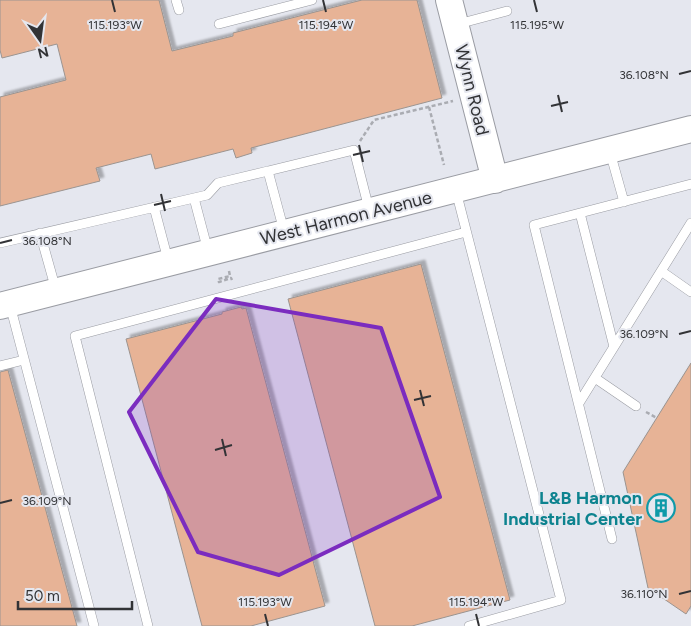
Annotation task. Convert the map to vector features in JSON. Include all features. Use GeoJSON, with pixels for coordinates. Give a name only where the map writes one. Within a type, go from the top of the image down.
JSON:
{"type":"FeatureCollection","features":[{"type":"Feature","properties":{"kind":"main road","name":"Wynn Road"},"geometry":{"type":"LineString","coordinates":[[452,12],[495,180]]}},
{"type":"Feature","properties":{"kind":"main road","name":"West Harmon Avenue"},"geometry":{"type":"LineString","coordinates":[[5,304],[691,129]]}},
{"type":"Feature","properties":{"kind":"lane"},"geometry":{"type":"LineString","coordinates":[[176,0],[179,10]]}},
{"type":"Feature","properties":{"kind":"lane"},"geometry":{"type":"LineString","coordinates":[[219,24],[312,0]]}},
{"type":"Feature","properties":{"kind":"lane"},"geometry":{"type":"LineString","coordinates":[[452,12],[507,11]]}},
{"type":"Feature","properties":{"kind":"lane"},"geometry":{"type":"LineString","coordinates":[[0,243],[207,195],[218,183],[354,150],[369,212]]}},
{"type":"Feature","properties":{"kind":"lane"},"geometry":{"type":"LineString","coordinates":[[609,150],[624,202]]}},
{"type":"Feature","properties":{"kind":"lane"},"geometry":{"type":"LineString","coordinates":[[268,171],[284,234]]}},
{"type":"Feature","properties":{"kind":"lane"},"geometry":{"type":"LineString","coordinates":[[612,539],[534,225],[691,184]]}},
{"type":"Feature","properties":{"kind":"lane"},"geometry":{"type":"LineString","coordinates":[[455,190],[561,600],[469,626]]}},
{"type":"Feature","properties":{"kind":"lane"},"geometry":{"type":"LineString","coordinates":[[194,198],[208,253]]}},
{"type":"Feature","properties":{"kind":"lane"},"geometry":{"type":"LineString","coordinates":[[154,207],[168,263]]}},
{"type":"Feature","properties":{"kind":"lane"},"geometry":{"type":"LineString","coordinates":[[580,213],[614,347]]}},
{"type":"Feature","properties":{"kind":"lane"},"geometry":{"type":"LineString","coordinates":[[579,403],[691,223]]}},
{"type":"Feature","properties":{"kind":"lane"},"geometry":{"type":"LineString","coordinates":[[148,626],[75,336],[466,232]]}},
{"type":"Feature","properties":{"kind":"lane"},"geometry":{"type":"LineString","coordinates":[[40,233],[56,291]]}},
{"type":"Feature","properties":{"kind":"lane"},"geometry":{"type":"LineString","coordinates":[[661,271],[691,292]]}},
{"type":"Feature","properties":{"kind":"lane"},"geometry":{"type":"LineString","coordinates":[[5,304],[24,360],[94,626]]}},
{"type":"Feature","properties":{"kind":"lane"},"geometry":{"type":"LineString","coordinates":[[0,366],[24,360]]}},
{"type":"Feature","properties":{"kind":"lane"},"geometry":{"type":"LineString","coordinates":[[595,378],[636,406]]}},
{"type":"Feature","properties":{"kind":"path"},"geometry":{"type":"LineString","coordinates":[[354,150],[374,120],[457,100]]}},
{"type":"Feature","properties":{"kind":"path"},"geometry":{"type":"LineString","coordinates":[[429,107],[444,165]]}},
{"type":"Feature","properties":{"kind":"path"},"geometry":{"type":"LineString","coordinates":[[229,271],[230,276],[218,279],[218,282],[232,278],[232,280]]}},
{"type":"Feature","properties":{"kind":"highlighted area"},"geometry":{"type":"Polygon","coordinates":[[[216,299],[381,328],[440,497],[279,575],[198,552],[129,412],[216,299]]]}},
{"type":"Feature","properties":{"kind":"building"},"geometry":{"type":"Polygon","coordinates":[[[0,0],[159,0],[172,51],[233,36],[233,33],[362,0],[417,0],[442,98],[251,148],[252,153],[236,158],[233,149],[155,169],[151,154],[96,168],[100,181],[0,206],[0,97],[66,80],[57,44],[2,58],[0,50],[0,0]]]}},
{"type":"Feature","properties":{"kind":"building"},"geometry":{"type":"Polygon","coordinates":[[[421,264],[510,600],[412,626],[375,626],[288,299],[421,264]]]}},
{"type":"Feature","properties":{"kind":"building"},"geometry":{"type":"Polygon","coordinates":[[[241,307],[242,309],[246,308],[325,606],[251,626],[202,626],[126,339],[222,314],[222,312],[241,307]]]}},
{"type":"Feature","properties":{"kind":"building","name":"L&B Harmon Industrial Center"},"geometry":{"type":"Polygon","coordinates":[[[691,363],[691,606],[686,614],[648,588],[623,472],[691,363]]]}},
{"type":"Feature","properties":{"kind":"building"},"geometry":{"type":"Polygon","coordinates":[[[8,370],[77,626],[0,626],[0,372],[8,370]]]}},
{"type":"Feature","properties":{"kind":"place","name":"L&B Harmon Industrial Center"},"geometry":{"type":"Point","coordinates":[661,508]}}]}
